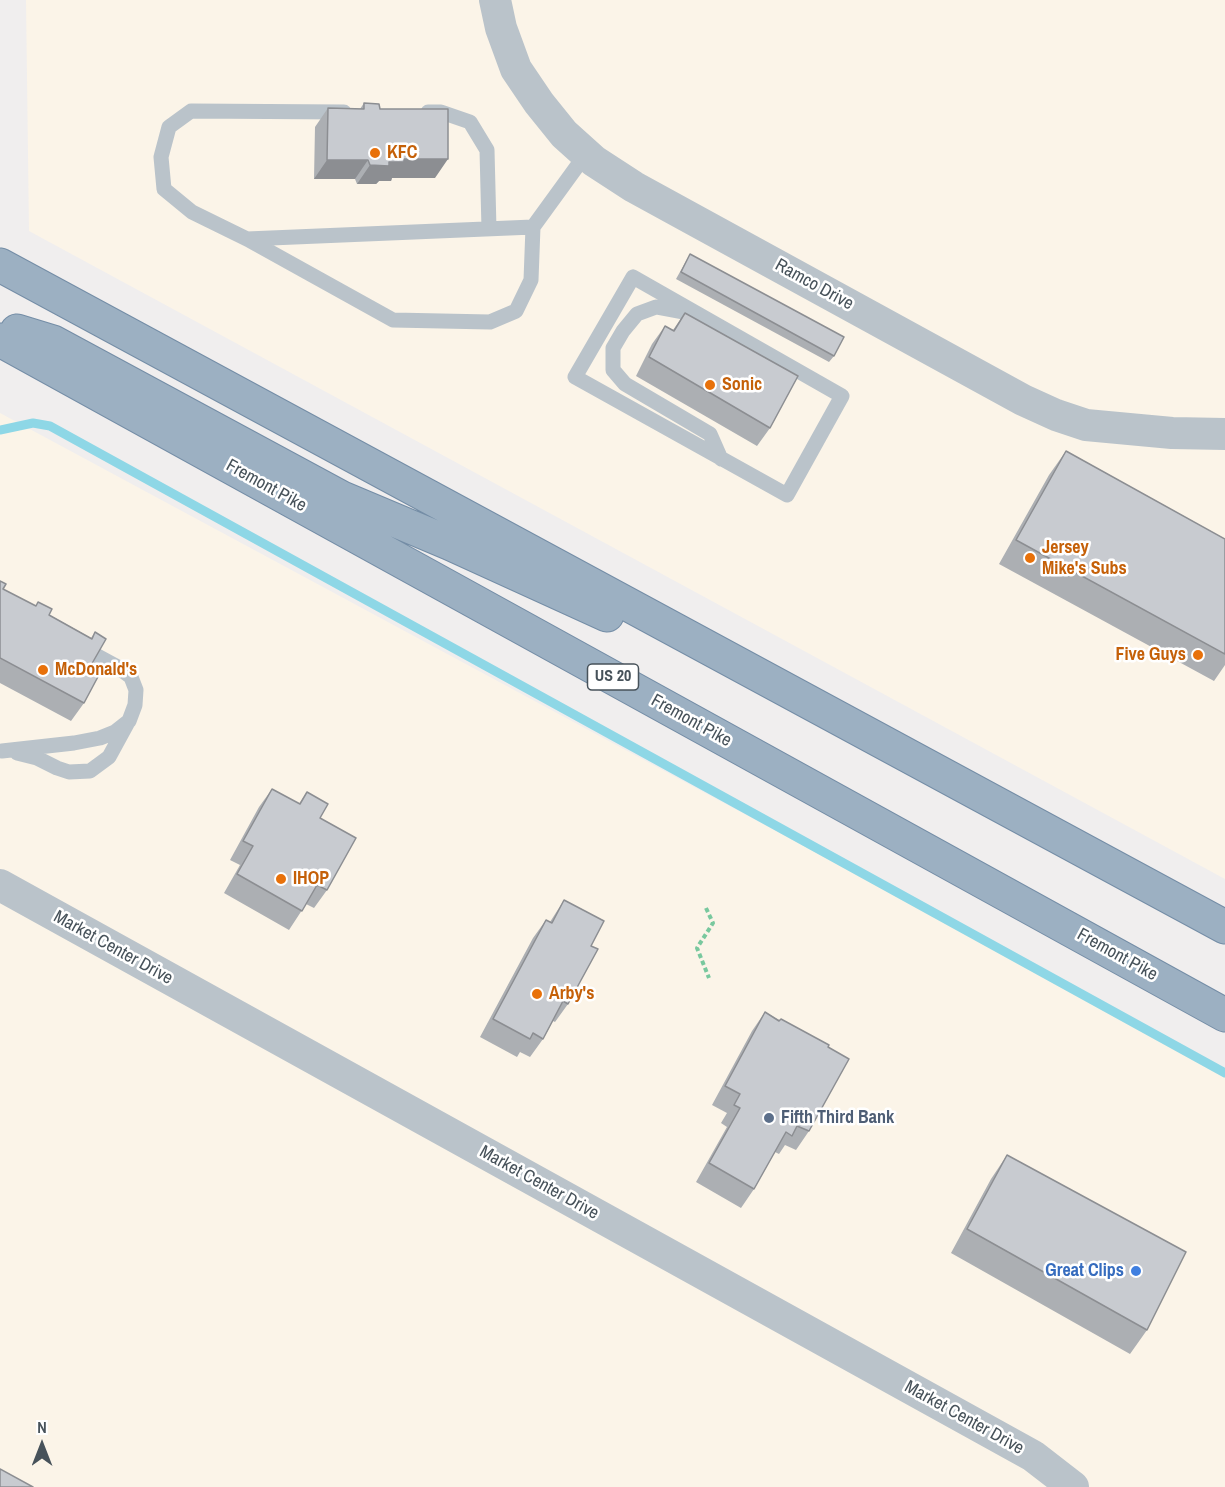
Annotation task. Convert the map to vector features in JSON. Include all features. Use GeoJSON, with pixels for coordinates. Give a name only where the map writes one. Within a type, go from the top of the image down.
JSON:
{"type":"FeatureCollection","features":[{"type":"Feature","properties":{"kind":"highway"},"geometry":{"type":"LineString","coordinates":[[0,265],[1225,927]]}},
{"type":"Feature","properties":{"kind":"highway"},"geometry":{"type":"LineString","coordinates":[[0,325],[53,342],[342,498],[449,543],[600,613],[701,644]]}},
{"type":"Feature","properties":{"kind":"highway","name":"Fremont Pike"},"geometry":{"type":"LineString","coordinates":[[0,340],[1225,1015]]}},
{"type":"Feature","properties":{"kind":"street","name":"Ramco Drive"},"geometry":{"type":"LineString","coordinates":[[495,0],[501,28],[516,69],[539,103],[564,134],[586,154],[634,187],[1023,400],[1056,415],[1086,425],[1172,433],[1225,434]]}},
{"type":"Feature","properties":{"kind":"street","name":"Market Center Drive"},"geometry":{"type":"LineString","coordinates":[[0,885],[1033,1456],[1073,1487]]}},
{"type":"Feature","properties":{"kind":"lane"},"geometry":{"type":"LineString","coordinates":[[358,112],[191,111],[169,127],[161,157],[164,189],[192,212],[247,239],[393,320],[490,322],[516,311],[531,280],[533,227],[586,154]]}},
{"type":"Feature","properties":{"kind":"lane"},"geometry":{"type":"LineString","coordinates":[[417,112],[441,112],[470,122],[487,150],[489,229]]}},
{"type":"Feature","properties":{"kind":"lane"},"geometry":{"type":"LineString","coordinates":[[247,239],[533,227]]}},
{"type":"Feature","properties":{"kind":"lane"},"geometry":{"type":"LineString","coordinates":[[633,277],[705,318],[842,396],[787,495],[575,377],[633,277]]}},
{"type":"Feature","properties":{"kind":"lane"},"geometry":{"type":"LineString","coordinates":[[705,318],[678,310],[656,307],[637,314],[613,348],[613,370],[625,384],[710,434],[721,459]]}},
{"type":"Feature","properties":{"kind":"lane"},"geometry":{"type":"LineString","coordinates":[[63,638],[116,666],[130,677],[136,690],[135,705],[129,721],[109,757],[90,771],[69,772],[37,758],[2,750],[74,743],[100,738],[115,732],[129,721]]}},
{"type":"Feature","properties":{"kind":"path"},"geometry":{"type":"LineString","coordinates":[[706,908],[713,923],[697,948],[709,978]]}},
{"type":"Feature","properties":{"kind":"shaded area"},"geometry":{"type":"Polygon","coordinates":[[[26,0],[1225,0],[1225,879],[29,231],[26,0]]]}},
{"type":"Feature","properties":{"kind":"shaded area"},"geometry":{"type":"Polygon","coordinates":[[[0,413],[1225,1073],[1225,1487],[0,1487],[0,413]]]}},
{"type":"Feature","properties":{"kind":"building"},"geometry":{"type":"Polygon","coordinates":[[[364,103],[379,104],[380,109],[448,109],[448,159],[404,159],[404,162],[389,162],[389,166],[370,165],[368,160],[327,160],[328,108],[364,109],[364,103]]]}},
{"type":"Feature","properties":{"kind":"building"},"geometry":{"type":"Polygon","coordinates":[[[690,254],[844,337],[834,356],[681,272],[690,254]]]}},
{"type":"Feature","properties":{"kind":"building"},"geometry":{"type":"Polygon","coordinates":[[[685,313],[798,376],[770,428],[649,357],[665,326],[674,331],[685,313]]]}},
{"type":"Feature","properties":{"kind":"building"},"geometry":{"type":"Polygon","coordinates":[[[1066,451],[1225,539],[1225,654],[1016,540],[1066,451]]]}},
{"type":"Feature","properties":{"kind":"building"},"geometry":{"type":"Polygon","coordinates":[[[0,581],[6,584],[3,589],[36,606],[38,602],[52,609],[49,615],[92,639],[95,632],[106,639],[90,667],[100,673],[84,703],[0,658],[0,581]]]}},
{"type":"Feature","properties":{"kind":"building","name":"IHOP"},"geometry":{"type":"Polygon","coordinates":[[[272,789],[300,804],[307,792],[328,804],[320,818],[356,838],[327,890],[317,885],[302,911],[237,874],[253,846],[243,841],[272,789]]]}},
{"type":"Feature","properties":{"kind":"building","name":"Arby's"},"geometry":{"type":"Polygon","coordinates":[[[564,900],[604,921],[591,946],[598,949],[568,1004],[563,1001],[543,1039],[533,1033],[530,1039],[493,1019],[546,920],[552,923],[564,900]]]}},
{"type":"Feature","properties":{"kind":"building","name":"Fifth Third Bank"},"geometry":{"type":"Polygon","coordinates":[[[765,1012],[829,1045],[828,1047],[849,1059],[809,1131],[797,1126],[792,1136],[786,1132],[754,1189],[709,1163],[740,1108],[734,1105],[740,1094],[725,1086],[765,1012]]]}},
{"type":"Feature","properties":{"kind":"building"},"geometry":{"type":"Polygon","coordinates":[[[1007,1155],[1186,1252],[1147,1330],[967,1229],[1007,1155]]]}},
{"type":"Feature","properties":{"kind":"building"},"geometry":{"type":"Polygon","coordinates":[[[0,1469],[33,1487],[0,1487],[0,1469]]]}},
{"type":"Feature","properties":{"kind":"waterway"},"geometry":{"type":"LineString","coordinates":[[0,430],[33,423],[50,426],[1225,1073]]}},
{"type":"Feature","properties":{"kind":"place","name":"KFC"},"geometry":{"type":"Point","coordinates":[375,153]}},
{"type":"Feature","properties":{"kind":"place","name":"Sonic"},"geometry":{"type":"Point","coordinates":[710,385]}},
{"type":"Feature","properties":{"kind":"place","name":"Jersey Mike's Subs"},"geometry":{"type":"Point","coordinates":[1030,558]}},
{"type":"Feature","properties":{"kind":"place","name":"Five Guys"},"geometry":{"type":"Point","coordinates":[1198,655]}},
{"type":"Feature","properties":{"kind":"place","name":"McDonald's"},"geometry":{"type":"Point","coordinates":[43,670]}},
{"type":"Feature","properties":{"kind":"place","name":"IHOP"},"geometry":{"type":"Point","coordinates":[281,879]}},
{"type":"Feature","properties":{"kind":"place","name":"Arby's"},"geometry":{"type":"Point","coordinates":[537,994]}},
{"type":"Feature","properties":{"kind":"place","name":"Fifth Third Bank"},"geometry":{"type":"Point","coordinates":[769,1118]}},
{"type":"Feature","properties":{"kind":"place","name":"Great Clips"},"geometry":{"type":"Point","coordinates":[1136,1271]}}]}
